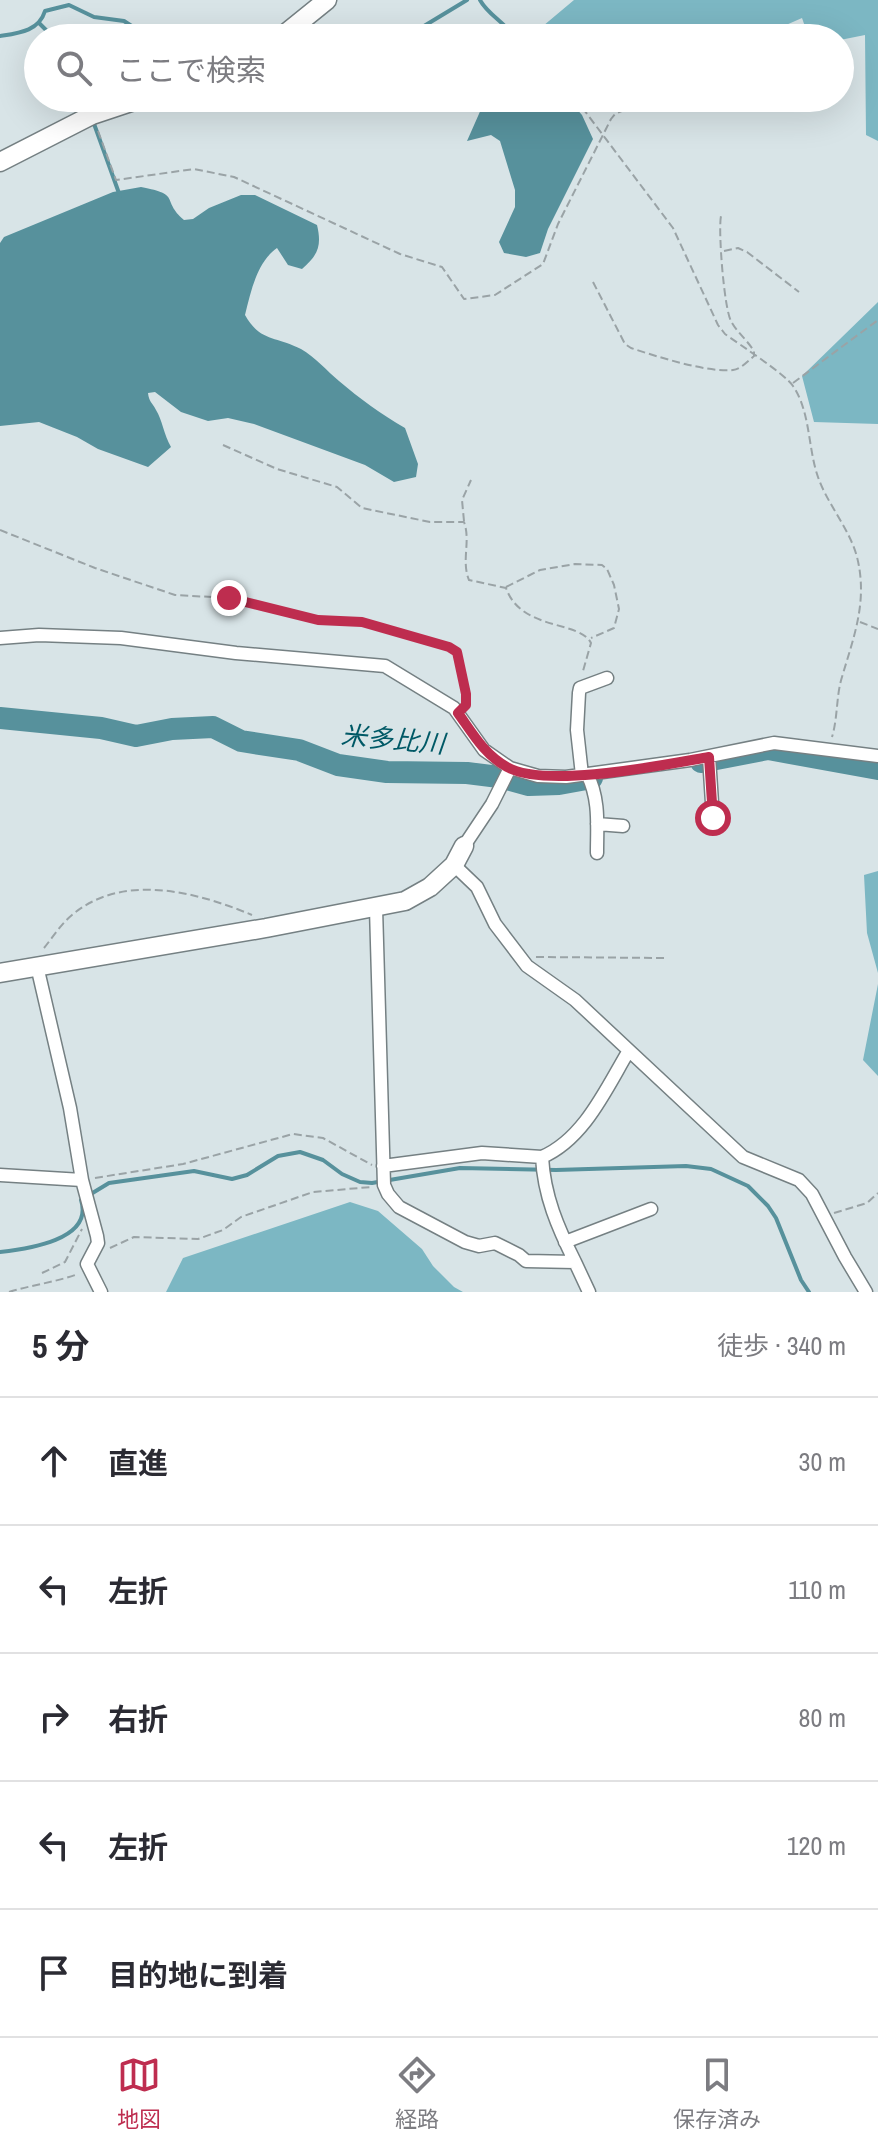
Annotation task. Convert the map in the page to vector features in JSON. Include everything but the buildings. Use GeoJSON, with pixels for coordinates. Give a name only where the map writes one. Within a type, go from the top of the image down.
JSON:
{"type":"FeatureCollection","features":[{"type":"Feature","properties":{"kind":"street"},"geometry":{"type":"LineString","coordinates":[[297,24],[327,0]]}},
{"type":"Feature","properties":{"kind":"street"},"geometry":{"type":"LineString","coordinates":[[0,162],[101,112]]}},
{"type":"Feature","properties":{"kind":"street"},"geometry":{"type":"LineString","coordinates":[[0,638],[39,635],[121,638],[236,653],[385,666],[454,708],[484,750],[510,768],[538,776],[584,774],[709,757],[774,743],[878,756]]}},
{"type":"Feature","properties":{"kind":"street"},"geometry":{"type":"LineString","coordinates":[[597,853],[593,786],[584,774],[577,730],[580,688],[607,678]]}},
{"type":"Feature","properties":{"kind":"street"},"geometry":{"type":"LineString","coordinates":[[709,757],[713,818]]}},
{"type":"Feature","properties":{"kind":"street"},"geometry":{"type":"LineString","coordinates":[[1,971],[266,928],[405,901],[430,887],[454,865],[492,804],[510,768]]}},
{"type":"Feature","properties":{"kind":"street"},"geometry":{"type":"LineString","coordinates":[[597,824],[623,826]]}},
{"type":"Feature","properties":{"kind":"street"},"geometry":{"type":"LineString","coordinates":[[454,865],[477,887],[495,924],[527,966],[575,1000],[743,1157],[799,1180],[812,1194],[866,1292]]}},
{"type":"Feature","properties":{"kind":"street"},"geometry":{"type":"LineString","coordinates":[[376,908],[383,1166],[388,1194],[399,1207],[465,1242],[479,1246],[495,1243],[526,1261],[575,1262]]}},
{"type":"Feature","properties":{"kind":"street"},"geometry":{"type":"LineString","coordinates":[[37,966],[98,1243],[87,1264],[101,1292]]}},
{"type":"Feature","properties":{"kind":"street"},"geometry":{"type":"LineString","coordinates":[[383,1166],[482,1153],[542,1157],[565,1142],[585,1121],[628,1052]]}},
{"type":"Feature","properties":{"kind":"street"},"geometry":{"type":"LineString","coordinates":[[542,1157],[543,1181],[549,1204],[589,1292]]}},
{"type":"Feature","properties":{"kind":"street"},"geometry":{"type":"LineString","coordinates":[[0,1175],[82,1180]]}},
{"type":"Feature","properties":{"kind":"street"},"geometry":{"type":"LineString","coordinates":[[565,1242],[651,1209]]}},
{"type":"Feature","properties":{"kind":"path"},"geometry":{"type":"LineString","coordinates":[[586,112],[673,228],[718,325],[725,334],[792,384],[801,402],[817,476],[857,558],[859,622],[842,677],[836,723],[828,751]]}},
{"type":"Feature","properties":{"kind":"path"},"geometry":{"type":"LineString","coordinates":[[92,115],[116,180],[194,169],[234,177],[400,254],[442,267],[464,299],[495,295],[543,264],[558,224],[583,178],[594,149],[615,114],[620,112]]}},
{"type":"Feature","properties":{"kind":"path"},"geometry":{"type":"LineString","coordinates":[[721,216],[719,238],[730,320],[749,344],[754,356]]}},
{"type":"Feature","properties":{"kind":"path"},"geometry":{"type":"LineString","coordinates":[[723,252],[738,248],[747,252],[799,292]]}},
{"type":"Feature","properties":{"kind":"path"},"geometry":{"type":"LineString","coordinates":[[593,282],[625,344],[631,348],[666,359],[733,370],[754,356]]}},
{"type":"Feature","properties":{"kind":"path"},"geometry":{"type":"LineString","coordinates":[[792,384],[878,320]]}},
{"type":"Feature","properties":{"kind":"path"},"geometry":{"type":"LineString","coordinates":[[223,445],[277,469],[337,487],[362,508],[430,522],[464,522]]}},
{"type":"Feature","properties":{"kind":"path"},"geometry":{"type":"LineString","coordinates":[[471,480],[462,500],[467,535],[465,571],[469,580],[506,588],[540,570],[575,564],[602,565],[614,585],[618,617],[614,628],[590,639]]}},
{"type":"Feature","properties":{"kind":"path"},"geometry":{"type":"LineString","coordinates":[[0,530],[95,568],[175,595],[229,598],[318,620],[362,622],[449,647],[457,652],[466,694],[466,705],[458,713]]}},
{"type":"Feature","properties":{"kind":"path"},"geometry":{"type":"LineString","coordinates":[[506,588],[517,605],[545,624],[584,634],[590,639],[580,688]]}},
{"type":"Feature","properties":{"kind":"path"},"geometry":{"type":"LineString","coordinates":[[859,622],[878,629]]}},
{"type":"Feature","properties":{"kind":"path"},"geometry":{"type":"LineString","coordinates":[[37,966],[35,958],[73,914],[104,897],[141,889],[214,900],[263,921],[266,928]]}},
{"type":"Feature","properties":{"kind":"path"},"geometry":{"type":"LineString","coordinates":[[519,957],[667,958]]}},
{"type":"Feature","properties":{"kind":"path"},"geometry":{"type":"LineString","coordinates":[[82,1180],[183,1164],[293,1134],[323,1138],[377,1168],[383,1166]]}},
{"type":"Feature","properties":{"kind":"path"},"geometry":{"type":"LineString","coordinates":[[9,1292],[62,1280],[89,1270],[105,1252],[134,1237],[198,1239],[223,1230],[241,1217],[313,1192],[384,1185]]}},
{"type":"Feature","properties":{"kind":"path"},"geometry":{"type":"LineString","coordinates":[[825,1216],[867,1203],[878,1193]]}},
{"type":"Feature","properties":{"kind":"path"},"geometry":{"type":"LineString","coordinates":[[42,1273],[65,1262],[91,1214]]}},
{"type":"Feature","properties":{"kind":"shaded area"},"geometry":{"type":"Polygon","coordinates":[[[574,0],[878,0],[878,141],[866,135],[865,35],[854,37],[854,24],[804,24],[802,18],[788,24],[545,24],[574,0]]]}},
{"type":"Feature","properties":{"kind":"shaded area"},"geometry":{"type":"Polygon","coordinates":[[[480,112],[579,112],[582,115],[593,139],[548,229],[540,253],[526,257],[504,253],[499,242],[515,207],[515,190],[500,141],[491,135],[467,141],[480,112]]]}},
{"type":"Feature","properties":{"kind":"shaded area"},"geometry":{"type":"Polygon","coordinates":[[[141,187],[167,195],[184,220],[193,219],[209,208],[241,195],[255,195],[317,225],[317,250],[302,269],[288,265],[277,248],[264,261],[245,315],[257,330],[306,352],[363,400],[405,428],[418,464],[416,477],[394,482],[365,465],[254,424],[228,418],[208,421],[181,412],[155,392],[148,393],[149,398],[171,447],[148,467],[98,449],[39,422],[0,426],[0,243],[4,237],[113,192],[141,187]]]}},
{"type":"Feature","properties":{"kind":"shaded area"},"geometry":{"type":"Polygon","coordinates":[[[878,302],[878,424],[814,422],[802,376],[878,302]]]}},
{"type":"Feature","properties":{"kind":"shaded area"},"geometry":{"type":"Polygon","coordinates":[[[878,871],[878,973],[867,933],[864,875],[878,871]]]}},
{"type":"Feature","properties":{"kind":"shaded area"},"geometry":{"type":"Polygon","coordinates":[[[878,984],[878,1076],[863,1060],[878,984]]]}},
{"type":"Feature","properties":{"kind":"shaded area"},"geometry":{"type":"Polygon","coordinates":[[[350,1202],[378,1211],[422,1249],[433,1266],[463,1292],[166,1292],[183,1258],[350,1202]]]}},
{"type":"Feature","properties":{"kind":"waterway"},"geometry":{"type":"LineString","coordinates":[[427,24],[467,0]]}},
{"type":"Feature","properties":{"kind":"waterway"},"geometry":{"type":"LineString","coordinates":[[480,0],[503,24]]}},
{"type":"Feature","properties":{"kind":"waterway"},"geometry":{"type":"LineString","coordinates":[[37,24],[45,11],[69,5],[94,17],[129,24]]}},
{"type":"Feature","properties":{"kind":"waterway"},"geometry":{"type":"LineString","coordinates":[[0,36],[24,31]]}},
{"type":"Feature","properties":{"kind":"waterway"},"geometry":{"type":"LineString","coordinates":[[93,121],[120,196]]}},
{"type":"Feature","properties":{"kind":"waterway","name":"米多比川"},"geometry":{"type":"LineString","coordinates":[[0,718],[101,728],[136,736],[172,729],[213,727],[241,741],[299,750],[338,765],[387,772],[467,773],[529,785],[592,778]]}},
{"type":"Feature","properties":{"kind":"waterway","name":"米多比川"},"geometry":{"type":"LineString","coordinates":[[701,762],[768,749],[878,769]]}},
{"type":"Feature","properties":{"kind":"waterway"},"geometry":{"type":"LineString","coordinates":[[0,1252],[41,1245],[68,1233],[78,1225],[82,1214],[81,1200],[109,1183],[194,1171],[232,1179],[247,1175],[278,1156],[300,1152],[323,1160],[360,1182],[372,1183],[460,1168],[556,1170],[686,1166],[711,1169],[748,1186],[768,1206],[809,1292]]}},
{"type":"Feature","properties":{"kind":"route"},"geometry":{"type":"LineString","coordinates":[[229,598],[318,620],[362,622],[449,647],[457,652],[466,694],[466,705],[458,713],[484,750],[510,768],[538,776],[566,777],[709,757],[713,818]]}}]}
